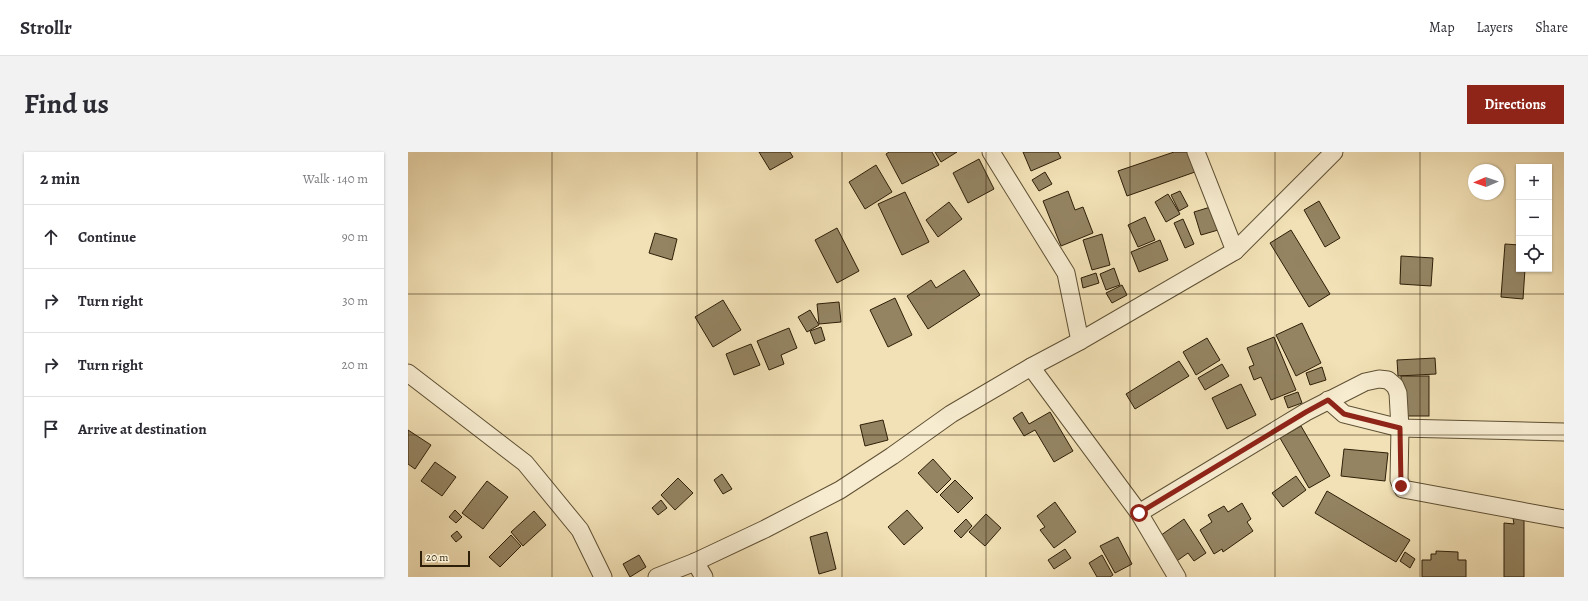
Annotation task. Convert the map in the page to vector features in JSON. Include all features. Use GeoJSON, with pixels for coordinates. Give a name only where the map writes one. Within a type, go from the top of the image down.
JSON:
{"type":"FeatureCollection","features":[{"type":"Feature","properties":{"kind":"street"},"geometry":{"type":"LineString","coordinates":[[991,152],[1066,273],[1080,341]]}},
{"type":"Feature","properties":{"kind":"street"},"geometry":{"type":"LineString","coordinates":[[1196,152],[1235,251]]}},
{"type":"Feature","properties":{"kind":"street"},"geometry":{"type":"LineString","coordinates":[[657,577],[695,562],[840,490],[892,456],[951,414],[1235,251],[1334,152]]}},
{"type":"Feature","properties":{"kind":"street"},"geometry":{"type":"LineString","coordinates":[[1031,367],[1139,513],[1177,577]]}},
{"type":"Feature","properties":{"kind":"street"},"geometry":{"type":"LineString","coordinates":[[408,373],[525,463],[580,530],[603,577]]}},
{"type":"Feature","properties":{"kind":"street"},"geometry":{"type":"LineString","coordinates":[[1139,513],[1299,416],[1365,382],[1379,379],[1388,380],[1395,386],[1398,393],[1400,428],[1399,480],[1403,489],[1564,519]]}},
{"type":"Feature","properties":{"kind":"street"},"geometry":{"type":"LineString","coordinates":[[1328,400],[1344,414],[1400,428],[1564,432]]}},
{"type":"Feature","properties":{"kind":"street"},"geometry":{"type":"LineString","coordinates":[[695,562],[704,577]]}},
{"type":"Feature","properties":{"kind":"building"},"geometry":{"type":"Polygon","coordinates":[[[759,152],[790,152],[793,157],[770,170],[759,152]]]}},
{"type":"Feature","properties":{"kind":"building"},"geometry":{"type":"Polygon","coordinates":[[[889,152],[932,152],[939,165],[902,184],[886,154],[889,152]]]}},
{"type":"Feature","properties":{"kind":"building"},"geometry":{"type":"Polygon","coordinates":[[[935,152],[957,152],[941,162],[935,152]]]}},
{"type":"Feature","properties":{"kind":"building"},"geometry":{"type":"Polygon","coordinates":[[[1023,152],[1058,152],[1061,158],[1031,171],[1023,152]]]}},
{"type":"Feature","properties":{"kind":"building"},"geometry":{"type":"Polygon","coordinates":[[[1174,152],[1188,152],[1195,172],[1127,196],[1118,171],[1174,152]]]}},
{"type":"Feature","properties":{"kind":"building"},"geometry":{"type":"Polygon","coordinates":[[[979,159],[994,189],[968,203],[953,173],[979,159]]]}},
{"type":"Feature","properties":{"kind":"building"},"geometry":{"type":"Polygon","coordinates":[[[876,165],[892,192],[865,209],[849,182],[876,165]]]}},
{"type":"Feature","properties":{"kind":"building"},"geometry":{"type":"Polygon","coordinates":[[[1045,172],[1052,184],[1039,191],[1032,180],[1045,172]]]}},
{"type":"Feature","properties":{"kind":"building"},"geometry":{"type":"Polygon","coordinates":[[[1068,191],[1075,210],[1083,207],[1093,233],[1061,246],[1043,201],[1068,191]]]}},
{"type":"Feature","properties":{"kind":"building"},"geometry":{"type":"Polygon","coordinates":[[[1180,191],[1188,206],[1179,211],[1171,195],[1180,191]]]}},
{"type":"Feature","properties":{"kind":"building"},"geometry":{"type":"Polygon","coordinates":[[[905,192],[929,242],[902,255],[878,204],[905,192]]]}},
{"type":"Feature","properties":{"kind":"building"},"geometry":{"type":"Polygon","coordinates":[[[1168,194],[1180,214],[1166,222],[1155,202],[1168,194]]]}},
{"type":"Feature","properties":{"kind":"building"},"geometry":{"type":"Polygon","coordinates":[[[1319,201],[1340,238],[1325,247],[1304,210],[1319,201]]]}},
{"type":"Feature","properties":{"kind":"building"},"geometry":{"type":"Polygon","coordinates":[[[949,202],[962,219],[938,237],[926,220],[949,202]]]}},
{"type":"Feature","properties":{"kind":"building"},"geometry":{"type":"Polygon","coordinates":[[[1217,205],[1225,228],[1201,235],[1194,212],[1217,205]]]}},
{"type":"Feature","properties":{"kind":"building"},"geometry":{"type":"Polygon","coordinates":[[[1145,217],[1155,240],[1138,247],[1128,225],[1145,217]]]}},
{"type":"Feature","properties":{"kind":"building"},"geometry":{"type":"Polygon","coordinates":[[[1183,219],[1194,244],[1185,248],[1174,223],[1183,219]]]}},
{"type":"Feature","properties":{"kind":"building"},"geometry":{"type":"Polygon","coordinates":[[[837,228],[859,271],[837,283],[815,240],[837,228]]]}},
{"type":"Feature","properties":{"kind":"building"},"geometry":{"type":"Polygon","coordinates":[[[1291,230],[1330,294],[1309,307],[1270,243],[1291,230]]]}},
{"type":"Feature","properties":{"kind":"building"},"geometry":{"type":"Polygon","coordinates":[[[655,233],[677,239],[672,260],[649,253],[655,233]]]}},
{"type":"Feature","properties":{"kind":"building"},"geometry":{"type":"Polygon","coordinates":[[[1102,234],[1110,265],[1092,270],[1083,240],[1102,234]]]}},
{"type":"Feature","properties":{"kind":"building"},"geometry":{"type":"Polygon","coordinates":[[[1160,240],[1168,260],[1139,272],[1131,252],[1160,240]]]}},
{"type":"Feature","properties":{"kind":"building"},"geometry":{"type":"Polygon","coordinates":[[[1505,244],[1516,245],[1516,272],[1525,272],[1523,299],[1501,297],[1505,244]]]}},
{"type":"Feature","properties":{"kind":"building"},"geometry":{"type":"Polygon","coordinates":[[[1401,256],[1433,258],[1431,286],[1400,284],[1401,256]]]}},
{"type":"Feature","properties":{"kind":"building"},"geometry":{"type":"Polygon","coordinates":[[[1114,268],[1120,285],[1106,290],[1100,274],[1114,268]]]}},
{"type":"Feature","properties":{"kind":"building"},"geometry":{"type":"Polygon","coordinates":[[[964,270],[980,295],[928,329],[907,296],[931,280],[936,288],[964,270]]]}},
{"type":"Feature","properties":{"kind":"building"},"geometry":{"type":"Polygon","coordinates":[[[1096,273],[1099,283],[1083,288],[1081,278],[1096,273]]]}},
{"type":"Feature","properties":{"kind":"building"},"geometry":{"type":"Polygon","coordinates":[[[1122,285],[1127,295],[1112,303],[1106,293],[1122,285]]]}},
{"type":"Feature","properties":{"kind":"building"},"geometry":{"type":"Polygon","coordinates":[[[895,298],[912,335],[888,347],[870,310],[895,298]]]}},
{"type":"Feature","properties":{"kind":"building"},"geometry":{"type":"Polygon","coordinates":[[[723,300],[741,330],[713,347],[695,317],[723,300]]]}},
{"type":"Feature","properties":{"kind":"building"},"geometry":{"type":"Polygon","coordinates":[[[839,302],[841,322],[819,324],[817,304],[839,302]]]}},
{"type":"Feature","properties":{"kind":"building"},"geometry":{"type":"Polygon","coordinates":[[[810,310],[819,325],[807,332],[798,317],[810,310]]]}},
{"type":"Feature","properties":{"kind":"building"},"geometry":{"type":"Polygon","coordinates":[[[1302,323],[1321,363],[1296,376],[1276,335],[1302,323]]]}},
{"type":"Feature","properties":{"kind":"building"},"geometry":{"type":"Polygon","coordinates":[[[821,327],[825,340],[815,344],[810,331],[821,327]]]}},
{"type":"Feature","properties":{"kind":"building"},"geometry":{"type":"Polygon","coordinates":[[[789,328],[797,348],[781,355],[784,364],[769,370],[757,341],[789,328]]]}},
{"type":"Feature","properties":{"kind":"building"},"geometry":{"type":"Polygon","coordinates":[[[1274,337],[1296,390],[1271,400],[1261,377],[1254,380],[1249,367],[1254,365],[1247,348],[1274,337]]]}},
{"type":"Feature","properties":{"kind":"building"},"geometry":{"type":"Polygon","coordinates":[[[1207,338],[1220,360],[1196,375],[1183,352],[1207,338]]]}},
{"type":"Feature","properties":{"kind":"building"},"geometry":{"type":"Polygon","coordinates":[[[751,344],[760,365],[734,375],[726,354],[751,344]]]}},
{"type":"Feature","properties":{"kind":"building"},"geometry":{"type":"Polygon","coordinates":[[[1435,358],[1436,374],[1398,376],[1397,360],[1435,358]]]}},
{"type":"Feature","properties":{"kind":"building"},"geometry":{"type":"Polygon","coordinates":[[[1179,361],[1189,376],[1135,409],[1126,394],[1179,361]]]}},
{"type":"Feature","properties":{"kind":"building"},"geometry":{"type":"Polygon","coordinates":[[[1222,364],[1229,376],[1205,390],[1198,378],[1222,364]]]}},
{"type":"Feature","properties":{"kind":"building"},"geometry":{"type":"Polygon","coordinates":[[[1322,367],[1326,380],[1310,385],[1306,373],[1322,367]]]}},
{"type":"Feature","properties":{"kind":"building"},"geometry":{"type":"Polygon","coordinates":[[[1401,376],[1429,376],[1429,416],[1401,416],[1401,376]]]}},
{"type":"Feature","properties":{"kind":"building"},"geometry":{"type":"Polygon","coordinates":[[[1241,384],[1256,415],[1227,429],[1212,398],[1241,384]]]}},
{"type":"Feature","properties":{"kind":"building"},"geometry":{"type":"Polygon","coordinates":[[[1298,392],[1302,403],[1288,408],[1284,397],[1298,392]]]}},
{"type":"Feature","properties":{"kind":"building"},"geometry":{"type":"Polygon","coordinates":[[[1022,412],[1029,424],[1050,412],[1073,451],[1054,462],[1035,430],[1024,436],[1013,418],[1022,412]]]}},
{"type":"Feature","properties":{"kind":"building"},"geometry":{"type":"Polygon","coordinates":[[[883,420],[888,440],[865,446],[860,425],[883,420]]]}},
{"type":"Feature","properties":{"kind":"building"},"geometry":{"type":"Polygon","coordinates":[[[1301,426],[1330,476],[1309,488],[1280,438],[1301,426]]]}},
{"type":"Feature","properties":{"kind":"building"},"geometry":{"type":"Polygon","coordinates":[[[408,430],[431,445],[415,469],[408,464],[408,430]]]}},
{"type":"Feature","properties":{"kind":"building"},"geometry":{"type":"Polygon","coordinates":[[[1344,449],[1388,453],[1385,481],[1341,476],[1344,449]]]}},
{"type":"Feature","properties":{"kind":"building"},"geometry":{"type":"Polygon","coordinates":[[[933,459],[951,479],[937,493],[918,473],[933,459]]]}},
{"type":"Feature","properties":{"kind":"building"},"geometry":{"type":"Polygon","coordinates":[[[435,462],[456,477],[442,496],[421,481],[435,462]]]}},
{"type":"Feature","properties":{"kind":"building"},"geometry":{"type":"Polygon","coordinates":[[[722,474],[732,489],[723,494],[714,480],[722,474]]]}},
{"type":"Feature","properties":{"kind":"building"},"geometry":{"type":"Polygon","coordinates":[[[1296,476],[1306,490],[1283,507],[1272,493],[1296,476]]]}},
{"type":"Feature","properties":{"kind":"building"},"geometry":{"type":"Polygon","coordinates":[[[678,478],[693,493],[675,510],[661,495],[678,478]]]}},
{"type":"Feature","properties":{"kind":"building"},"geometry":{"type":"Polygon","coordinates":[[[955,480],[973,498],[958,513],[940,495],[955,480]]]}},
{"type":"Feature","properties":{"kind":"building"},"geometry":{"type":"Polygon","coordinates":[[[487,481],[508,497],[483,529],[462,513],[487,481]]]}},
{"type":"Feature","properties":{"kind":"building"},"geometry":{"type":"Polygon","coordinates":[[[1327,491],[1410,540],[1396,562],[1315,513],[1327,491]]]}},
{"type":"Feature","properties":{"kind":"building"},"geometry":{"type":"Polygon","coordinates":[[[661,500],[667,508],[658,515],[652,508],[661,500]]]}},
{"type":"Feature","properties":{"kind":"building"},"geometry":{"type":"Polygon","coordinates":[[[1055,502],[1076,532],[1054,548],[1040,530],[1045,527],[1037,516],[1055,502]]]}},
{"type":"Feature","properties":{"kind":"building"},"geometry":{"type":"Polygon","coordinates":[[[1242,503],[1251,519],[1247,522],[1253,531],[1223,552],[1222,549],[1214,554],[1200,530],[1212,522],[1208,515],[1224,506],[1228,512],[1242,503]]]}},
{"type":"Feature","properties":{"kind":"building"},"geometry":{"type":"Polygon","coordinates":[[[455,510],[462,517],[456,523],[449,517],[455,510]]]}},
{"type":"Feature","properties":{"kind":"building"},"geometry":{"type":"Polygon","coordinates":[[[907,510],[923,528],[904,545],[888,527],[907,510]]]}},
{"type":"Feature","properties":{"kind":"building"},"geometry":{"type":"Polygon","coordinates":[[[534,511],[546,525],[523,546],[511,532],[534,511]]]}},
{"type":"Feature","properties":{"kind":"building"},"geometry":{"type":"Polygon","coordinates":[[[986,514],[1001,528],[985,546],[969,532],[986,514]]]}},
{"type":"Feature","properties":{"kind":"building"},"geometry":{"type":"Polygon","coordinates":[[[1513,518],[1524,518],[1524,577],[1504,577],[1504,523],[1514,524],[1513,518]]]}},
{"type":"Feature","properties":{"kind":"building"},"geometry":{"type":"Polygon","coordinates":[[[966,519],[972,526],[961,538],[954,531],[966,519]]]}},
{"type":"Feature","properties":{"kind":"building"},"geometry":{"type":"Polygon","coordinates":[[[1184,519],[1206,553],[1194,561],[1188,553],[1174,563],[1157,538],[1184,519]]]}},
{"type":"Feature","properties":{"kind":"building"},"geometry":{"type":"Polygon","coordinates":[[[457,531],[462,537],[456,542],[451,536],[457,531]]]}},
{"type":"Feature","properties":{"kind":"building"},"geometry":{"type":"Polygon","coordinates":[[[827,532],[836,569],[819,574],[810,537],[827,532]]]}},
{"type":"Feature","properties":{"kind":"building"},"geometry":{"type":"Polygon","coordinates":[[[511,535],[521,546],[500,567],[489,557],[511,535]]]}},
{"type":"Feature","properties":{"kind":"building"},"geometry":{"type":"Polygon","coordinates":[[[1118,537],[1132,564],[1115,573],[1100,546],[1118,537]]]}},
{"type":"Feature","properties":{"kind":"building"},"geometry":{"type":"Polygon","coordinates":[[[1065,549],[1071,558],[1054,569],[1048,560],[1065,549]]]}},
{"type":"Feature","properties":{"kind":"building"},"geometry":{"type":"Polygon","coordinates":[[[1436,551],[1458,552],[1458,560],[1466,560],[1466,577],[1422,577],[1422,560],[1431,560],[1431,554],[1436,554],[1436,551]]]}},
{"type":"Feature","properties":{"kind":"building"},"geometry":{"type":"Polygon","coordinates":[[[1405,552],[1415,559],[1410,568],[1400,561],[1405,552]]]}},
{"type":"Feature","properties":{"kind":"building"},"geometry":{"type":"Polygon","coordinates":[[[639,555],[646,567],[630,577],[623,564],[639,555]]]}},
{"type":"Feature","properties":{"kind":"building"},"geometry":{"type":"Polygon","coordinates":[[[1102,555],[1113,575],[1110,577],[1097,577],[1089,563],[1102,555]]]}},
{"type":"Feature","properties":{"kind":"route"},"geometry":{"type":"LineString","coordinates":[[1139,513],[1328,400],[1344,414],[1354,418],[1400,428],[1399,480],[1401,486]]}}]}
